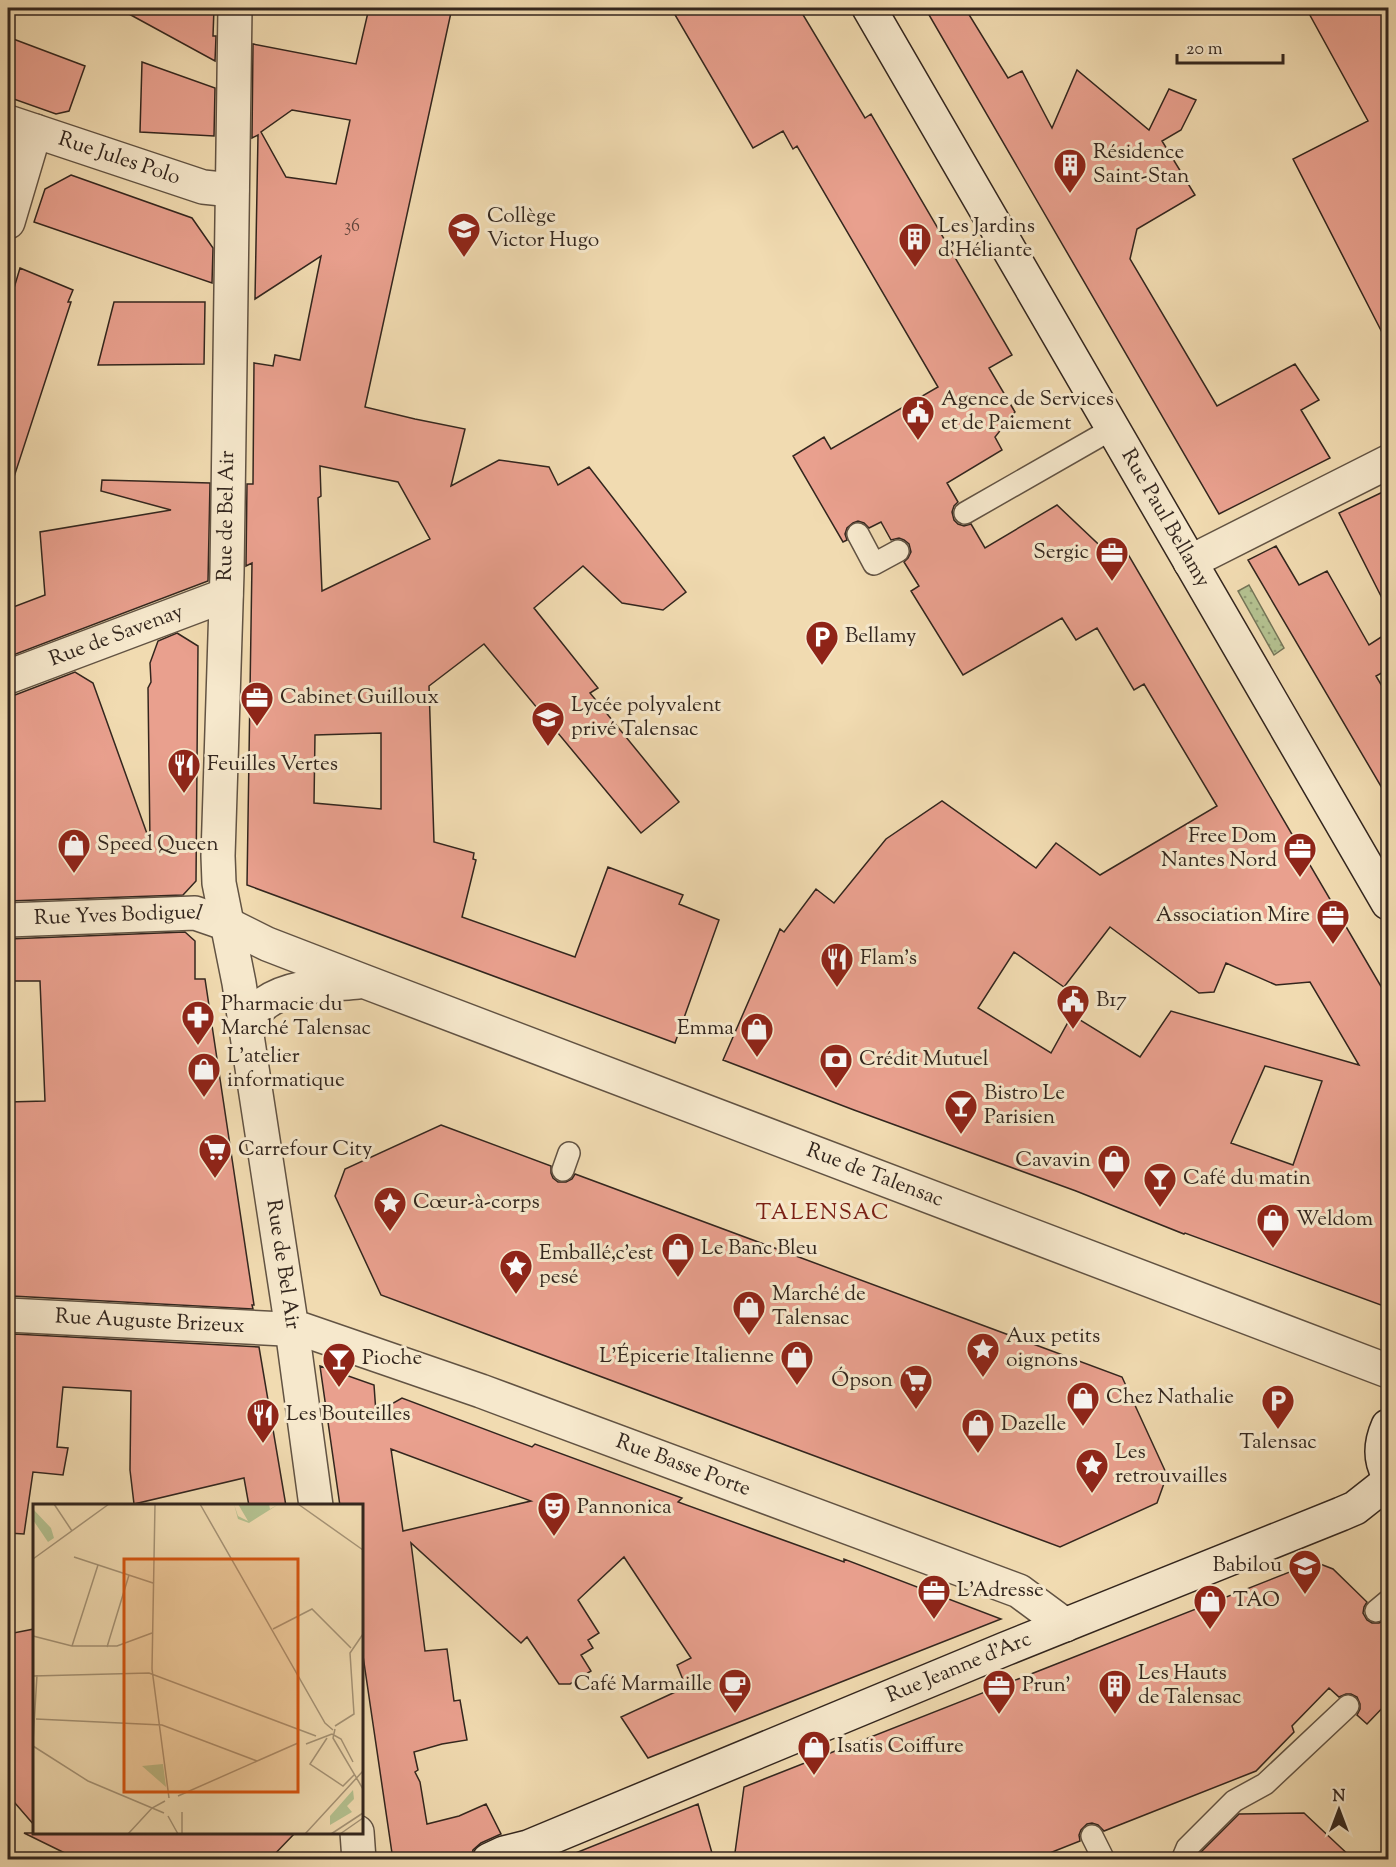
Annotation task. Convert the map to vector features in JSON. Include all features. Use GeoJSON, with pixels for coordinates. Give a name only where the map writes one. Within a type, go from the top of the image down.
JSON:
{"type":"FeatureCollection","features":[{"type":"Feature","properties":{"kind":"street","name":"Rue de Bel Air"},"geometry":{"type":"LineString","coordinates":[[235,8],[219,883],[239,983],[292,1329],[316,1504]]}},
{"type":"Feature","properties":{"kind":"street","name":"Rue Paul Bellamy"},"geometry":{"type":"LineString","coordinates":[[869,8],[1389,903]]}},
{"type":"Feature","properties":{"kind":"street","name":"Rue Jules Polo"},"geometry":{"type":"LineString","coordinates":[[21,127],[203,187],[232,190]]}},
{"type":"Feature","properties":{"kind":"street"},"geometry":{"type":"LineString","coordinates":[[8,222],[21,127]]}},
{"type":"Feature","properties":{"kind":"street"},"geometry":{"type":"LineString","coordinates":[[1190,562],[1389,462]]}},
{"type":"Feature","properties":{"kind":"street","name":"Rue de Savenay"},"geometry":{"type":"LineString","coordinates":[[8,677],[226,595]]}},
{"type":"Feature","properties":{"kind":"street","name":"Rue Yves Bodiguel"},"geometry":{"type":"LineString","coordinates":[[8,920],[195,913],[226,924]]}},
{"type":"Feature","properties":{"kind":"street","name":"Rue de Talensac"},"geometry":{"type":"LineString","coordinates":[[226,924],[267,944],[363,981],[1389,1371]]}},
{"type":"Feature","properties":{"kind":"street","name":"Rue de Talensac"},"geometry":{"type":"LineString","coordinates":[[245,1023],[277,996],[308,988],[363,981]]}},
{"type":"Feature","properties":{"kind":"street","name":"Rue Auguste Brizeux"},"geometry":{"type":"LineString","coordinates":[[8,1316],[292,1329]]}},
{"type":"Feature","properties":{"kind":"street","name":"Rue Basse Porte"},"geometry":{"type":"LineString","coordinates":[[292,1329],[325,1336],[481,1391],[1019,1591],[1065,1625]]}},
{"type":"Feature","properties":{"kind":"street"},"geometry":{"type":"LineString","coordinates":[[1389,1426],[1384,1435],[1382,1447],[1382,1458],[1389,1474]]}},
{"type":"Feature","properties":{"kind":"street","name":"Rue Jeanne d'Arc"},"geometry":{"type":"LineString","coordinates":[[489,1860],[504,1853],[521,1853],[1065,1625],[1348,1511],[1389,1482]]}},
{"type":"Feature","properties":{"kind":"street"},"geometry":{"type":"LineString","coordinates":[[357,1834],[359,1860]]}},
{"type":"Feature","properties":{"kind":"lane"},"geometry":{"type":"LineString","coordinates":[[964,513],[1112,429]]}},
{"type":"Feature","properties":{"kind":"lane"},"geometry":{"type":"LineString","coordinates":[[858,534],[874,564],[898,551]]}},
{"type":"Feature","properties":{"kind":"lane"},"geometry":{"type":"LineString","coordinates":[[1182,1860],[1187,1848],[1234,1801],[1265,1784],[1348,1706]]}},
{"type":"Feature","properties":{"kind":"lane"},"geometry":{"type":"LineString","coordinates":[[1092,1836],[1104,1860]]}},
{"type":"Feature","properties":{"kind":"green space"},"geometry":{"type":"Polygon","coordinates":[[[1249,585],[1284,648],[1274,655],[1238,591],[1249,585]]]}},
{"type":"Feature","properties":{"kind":"building"},"geometry":{"type":"Polygon","coordinates":[[[118,8],[214,8],[215,61],[118,8]]]}},
{"type":"Feature","properties":{"kind":"building"},"geometry":{"type":"Polygon","coordinates":[[[369,8],[452,8],[365,407],[465,429],[451,486],[499,460],[549,467],[558,485],[589,467],[686,592],[663,610],[622,603],[583,566],[534,608],[598,688],[590,693],[679,802],[641,833],[484,644],[429,686],[434,842],[474,853],[473,859],[476,860],[462,917],[575,957],[608,867],[683,895],[679,904],[719,920],[675,1043],[247,885],[252,563],[246,566],[247,484],[253,484],[254,363],[273,366],[275,355],[300,360],[321,256],[255,299],[258,135],[252,138],[253,44],[356,64],[369,8]],[[292,110],[261,132],[286,177],[336,184],[350,120],[292,110]],[[320,466],[321,496],[318,498],[322,591],[430,539],[398,482],[320,466]],[[381,733],[315,735],[314,803],[381,809],[381,733]]]}},
{"type":"Feature","properties":{"kind":"building"},"geometry":{"type":"Polygon","coordinates":[[[671,8],[799,8],[865,118],[871,114],[1012,355],[989,368],[1015,412],[995,437],[1002,450],[947,483],[958,502],[952,512],[954,520],[964,526],[971,524],[985,548],[1057,505],[1112,557],[1125,549],[1389,1000],[1389,1308],[1184,1234],[1076,1191],[723,1060],[780,929],[784,932],[816,889],[834,903],[886,839],[942,801],[1036,868],[1056,843],[1100,875],[1217,806],[1144,684],[1134,690],[1097,628],[1076,640],[1062,618],[963,675],[911,591],[919,586],[904,562],[911,552],[909,544],[899,538],[891,540],[881,522],[869,528],[858,521],[847,528],[845,534],[847,540],[843,542],[793,456],[824,437],[831,449],[938,387],[797,146],[793,149],[783,131],[753,148],[671,8]],[[1110,927],[1064,987],[1014,952],[978,1008],[1051,1053],[1072,1015],[1140,1057],[1171,1011],[1359,1065],[1310,982],[1276,985],[1226,963],[1214,992],[1199,993],[1110,927]],[[1265,1066],[1231,1143],[1293,1165],[1322,1081],[1265,1066]]]}},
{"type":"Feature","properties":{"kind":"building"},"geometry":{"type":"Polygon","coordinates":[[[925,8],[965,8],[1008,78],[1022,71],[1052,128],[1077,70],[1149,130],[1169,89],[1196,100],[1181,130],[1162,141],[1195,195],[1137,229],[1130,259],[1217,406],[1295,364],[1319,400],[1301,410],[1330,458],[1219,514],[925,8]]]}},
{"type":"Feature","properties":{"kind":"building"},"geometry":{"type":"Polygon","coordinates":[[[1306,8],[1389,8],[1389,346],[1293,159],[1368,121],[1306,8]]]}},
{"type":"Feature","properties":{"kind":"building"},"geometry":{"type":"Polygon","coordinates":[[[8,37],[85,66],[69,111],[56,114],[8,97],[8,37]]]}},
{"type":"Feature","properties":{"kind":"building"},"geometry":{"type":"Polygon","coordinates":[[[142,62],[215,88],[214,136],[140,132],[142,62]]]}},
{"type":"Feature","properties":{"kind":"building"},"geometry":{"type":"Polygon","coordinates":[[[71,175],[192,218],[213,248],[212,283],[34,222],[45,189],[71,175]]]}},
{"type":"Feature","properties":{"kind":"building"},"geometry":{"type":"Polygon","coordinates":[[[20,268],[73,290],[13,480],[8,479],[8,308],[20,268]]]}},
{"type":"Feature","properties":{"kind":"building"},"geometry":{"type":"Polygon","coordinates":[[[114,302],[205,302],[204,364],[98,365],[114,302]]]}},
{"type":"Feature","properties":{"kind":"building"},"geometry":{"type":"Polygon","coordinates":[[[102,480],[210,483],[208,581],[8,657],[8,609],[45,595],[40,532],[171,510],[101,491],[102,480]]]}},
{"type":"Feature","properties":{"kind":"building"},"geometry":{"type":"Polygon","coordinates":[[[1389,489],[1389,612],[1339,513],[1389,489]]]}},
{"type":"Feature","properties":{"kind":"building"},"geometry":{"type":"Polygon","coordinates":[[[1276,546],[1299,585],[1327,571],[1369,645],[1389,632],[1389,669],[1376,676],[1389,698],[1389,800],[1248,560],[1276,546]]]}},
{"type":"Feature","properties":{"kind":"building"},"geometry":{"type":"Polygon","coordinates":[[[177,633],[198,646],[196,881],[183,895],[8,901],[8,695],[15,695],[75,672],[93,683],[150,842],[148,688],[151,682],[150,663],[158,641],[177,633]]]}},
{"type":"Feature","properties":{"kind":"building"},"geometry":{"type":"Polygon","coordinates":[[[185,932],[195,941],[195,979],[205,979],[253,1309],[12,1296],[10,1272],[8,1272],[8,1102],[45,1101],[40,981],[8,981],[8,939],[185,932]]]}},
{"type":"Feature","properties":{"kind":"building","name":"Marché de Talensac"},"geometry":{"type":"Polygon","coordinates":[[[441,1125],[551,1166],[553,1178],[558,1182],[566,1182],[575,1174],[1122,1377],[1167,1475],[1157,1503],[1060,1547],[381,1295],[335,1196],[345,1169],[441,1125]]]}},
{"type":"Feature","properties":{"kind":"building"},"geometry":{"type":"Polygon","coordinates":[[[14,1334],[259,1347],[286,1504],[249,1504],[244,1478],[134,1504],[130,1470],[131,1391],[63,1387],[57,1447],[68,1448],[63,1475],[33,1472],[24,1534],[8,1533],[8,1336],[14,1337],[14,1334]]]}},
{"type":"Feature","properties":{"kind":"building"},"geometry":{"type":"Polygon","coordinates":[[[320,1366],[374,1385],[376,1413],[402,1398],[532,1447],[535,1444],[682,1498],[678,1502],[844,1562],[844,1559],[1001,1619],[648,1758],[621,1717],[686,1687],[677,1665],[691,1658],[624,1557],[578,1600],[599,1633],[588,1640],[593,1648],[581,1655],[591,1671],[570,1684],[559,1684],[527,1637],[521,1643],[411,1543],[425,1651],[447,1649],[454,1701],[460,1700],[467,1740],[414,1752],[418,1770],[415,1772],[420,1782],[427,1824],[459,1816],[486,1804],[501,1834],[481,1843],[473,1850],[470,1860],[393,1860],[363,1656],[363,1504],[340,1504],[320,1366]],[[391,1449],[403,1531],[531,1501],[391,1449]]]}},
{"type":"Feature","properties":{"kind":"building","name":"Les Hauts de Talensac"},"geometry":{"type":"Polygon","coordinates":[[[1315,1562],[1333,1569],[1367,1602],[1363,1613],[1367,1620],[1379,1623],[1385,1620],[1389,1623],[1389,1701],[1367,1724],[1357,1715],[1360,1704],[1357,1697],[1346,1694],[1339,1697],[1329,1688],[1292,1726],[1294,1732],[1256,1771],[1104,1831],[1098,1825],[1087,1824],[1081,1830],[1080,1841],[1032,1860],[734,1860],[744,1787],[1315,1562]]]}},
{"type":"Feature","properties":{"kind":"building"},"geometry":{"type":"Polygon","coordinates":[[[33,1629],[33,1824],[8,1795],[8,1634],[33,1629]]]}},
{"type":"Feature","properties":{"kind":"building"},"geometry":{"type":"Polygon","coordinates":[[[698,1804],[714,1860],[563,1860],[563,1858],[698,1804]]]}},
{"type":"Feature","properties":{"kind":"building"},"geometry":{"type":"Polygon","coordinates":[[[1304,1813],[1354,1860],[1196,1860],[1198,1855],[1239,1814],[1304,1813]]]}},
{"type":"Feature","properties":{"kind":"building"},"geometry":{"type":"Polygon","coordinates":[[[24,1833],[294,1834],[269,1860],[79,1860],[24,1833]]]}},
{"type":"Feature","properties":{"kind":"place","name":"Résidence Saint-Stan"},"geometry":{"type":"Point","coordinates":[1070,194]}},
{"type":"Feature","properties":{"kind":"place","name":"Collège Victor Hugo"},"geometry":{"type":"Point","coordinates":[464,258]}},
{"type":"Feature","properties":{"kind":"place","name":"Les Jardins d'Héliante"},"geometry":{"type":"Point","coordinates":[915,268]}},
{"type":"Feature","properties":{"kind":"place","name":"Agence de Services et de Paiement"},"geometry":{"type":"Point","coordinates":[918,441]}},
{"type":"Feature","properties":{"kind":"place","name":"Sergic"},"geometry":{"type":"Point","coordinates":[1112,582]}},
{"type":"Feature","properties":{"kind":"place","name":"Bellamy"},"geometry":{"type":"Point","coordinates":[822,666]}},
{"type":"Feature","properties":{"kind":"place","name":"Cabinet Guilloux"},"geometry":{"type":"Point","coordinates":[257,727]}},
{"type":"Feature","properties":{"kind":"place","name":"Lycée polyvalent privé Talensac"},"geometry":{"type":"Point","coordinates":[548,747]}},
{"type":"Feature","properties":{"kind":"place","name":"Feuilles Vertes"},"geometry":{"type":"Point","coordinates":[184,794]}},
{"type":"Feature","properties":{"kind":"place","name":"Speed Queen"},"geometry":{"type":"Point","coordinates":[74,874]}},
{"type":"Feature","properties":{"kind":"place","name":"Free Dom Nantes Nord"},"geometry":{"type":"Point","coordinates":[1300,878]}},
{"type":"Feature","properties":{"kind":"place","name":"Association Mire"},"geometry":{"type":"Point","coordinates":[1333,945]}},
{"type":"Feature","properties":{"kind":"place","name":"Flam's"},"geometry":{"type":"Point","coordinates":[837,988]}},
{"type":"Feature","properties":{"kind":"place","name":"B17"},"geometry":{"type":"Point","coordinates":[1073,1030]}},
{"type":"Feature","properties":{"kind":"place","name":"Pharmacie du Marché Talensac"},"geometry":{"type":"Point","coordinates":[198,1046]}},
{"type":"Feature","properties":{"kind":"place","name":"Emma"},"geometry":{"type":"Point","coordinates":[757,1058]}},
{"type":"Feature","properties":{"kind":"place","name":"Crédit Mutuel"},"geometry":{"type":"Point","coordinates":[836,1089]}},
{"type":"Feature","properties":{"kind":"place","name":"L'atelier informatique"},"geometry":{"type":"Point","coordinates":[204,1098]}},
{"type":"Feature","properties":{"kind":"place","name":"Bistro Le Parisien"},"geometry":{"type":"Point","coordinates":[961,1135]}},
{"type":"Feature","properties":{"kind":"place","name":"Carrefour City"},"geometry":{"type":"Point","coordinates":[215,1179]}},
{"type":"Feature","properties":{"kind":"place","name":"Cavavin"},"geometry":{"type":"Point","coordinates":[1114,1190]}},
{"type":"Feature","properties":{"kind":"place","name":"Café du matin"},"geometry":{"type":"Point","coordinates":[1160,1208]}},
{"type":"Feature","properties":{"kind":"place","name":"Cœur-à-corps"},"geometry":{"type":"Point","coordinates":[390,1232]}},
{"type":"Feature","properties":{"kind":"place","name":"Weldom"},"geometry":{"type":"Point","coordinates":[1273,1249]}},
{"type":"Feature","properties":{"kind":"place","name":"Le Banc Bleu"},"geometry":{"type":"Point","coordinates":[678,1278]}},
{"type":"Feature","properties":{"kind":"place","name":"Emballé,c'est pesé"},"geometry":{"type":"Point","coordinates":[516,1295]}},
{"type":"Feature","properties":{"kind":"place","name":"Marché de Talensac"},"geometry":{"type":"Point","coordinates":[749,1336]}},
{"type":"Feature","properties":{"kind":"place","name":"Aux petits oignons"},"geometry":{"type":"Point","coordinates":[983,1378]}},
{"type":"Feature","properties":{"kind":"place","name":"L'Épicerie Italienne"},"geometry":{"type":"Point","coordinates":[797,1386]}},
{"type":"Feature","properties":{"kind":"place","name":"Pioche"},"geometry":{"type":"Point","coordinates":[339,1388]}},
{"type":"Feature","properties":{"kind":"place","name":"Ópson"},"geometry":{"type":"Point","coordinates":[916,1410]}},
{"type":"Feature","properties":{"kind":"place","name":"Chez Nathalie"},"geometry":{"type":"Point","coordinates":[1083,1427]}},
{"type":"Feature","properties":{"kind":"place","name":"Talensac"},"geometry":{"type":"Point","coordinates":[1278,1430]}},
{"type":"Feature","properties":{"kind":"place","name":"Les Bouteilles"},"geometry":{"type":"Point","coordinates":[263,1444]}},
{"type":"Feature","properties":{"kind":"place","name":"Dazelle"},"geometry":{"type":"Point","coordinates":[978,1454]}},
{"type":"Feature","properties":{"kind":"place","name":"Les retrouvailles"},"geometry":{"type":"Point","coordinates":[1092,1494]}},
{"type":"Feature","properties":{"kind":"place","name":"Pannonica"},"geometry":{"type":"Point","coordinates":[554,1537]}},
{"type":"Feature","properties":{"kind":"place","name":"Babilou"},"geometry":{"type":"Point","coordinates":[1305,1595]}},
{"type":"Feature","properties":{"kind":"place","name":"L'Adresse"},"geometry":{"type":"Point","coordinates":[934,1620]}},
{"type":"Feature","properties":{"kind":"place","name":"TAO"},"geometry":{"type":"Point","coordinates":[1210,1630]}},
{"type":"Feature","properties":{"kind":"place","name":"Café Marmaille"},"geometry":{"type":"Point","coordinates":[735,1714]}},
{"type":"Feature","properties":{"kind":"place","name":"Prun'"},"geometry":{"type":"Point","coordinates":[999,1715]}},
{"type":"Feature","properties":{"kind":"place","name":"Les Hauts de Talensac"},"geometry":{"type":"Point","coordinates":[1115,1715]}},
{"type":"Feature","properties":{"kind":"place","name":"Isatis Coiffure"},"geometry":{"type":"Point","coordinates":[814,1776]}},
{"type":"Feature","properties":{"kind":"district","name":"TALENSAC"},"geometry":{"type":"Point","coordinates":[823,1214]}}]}
